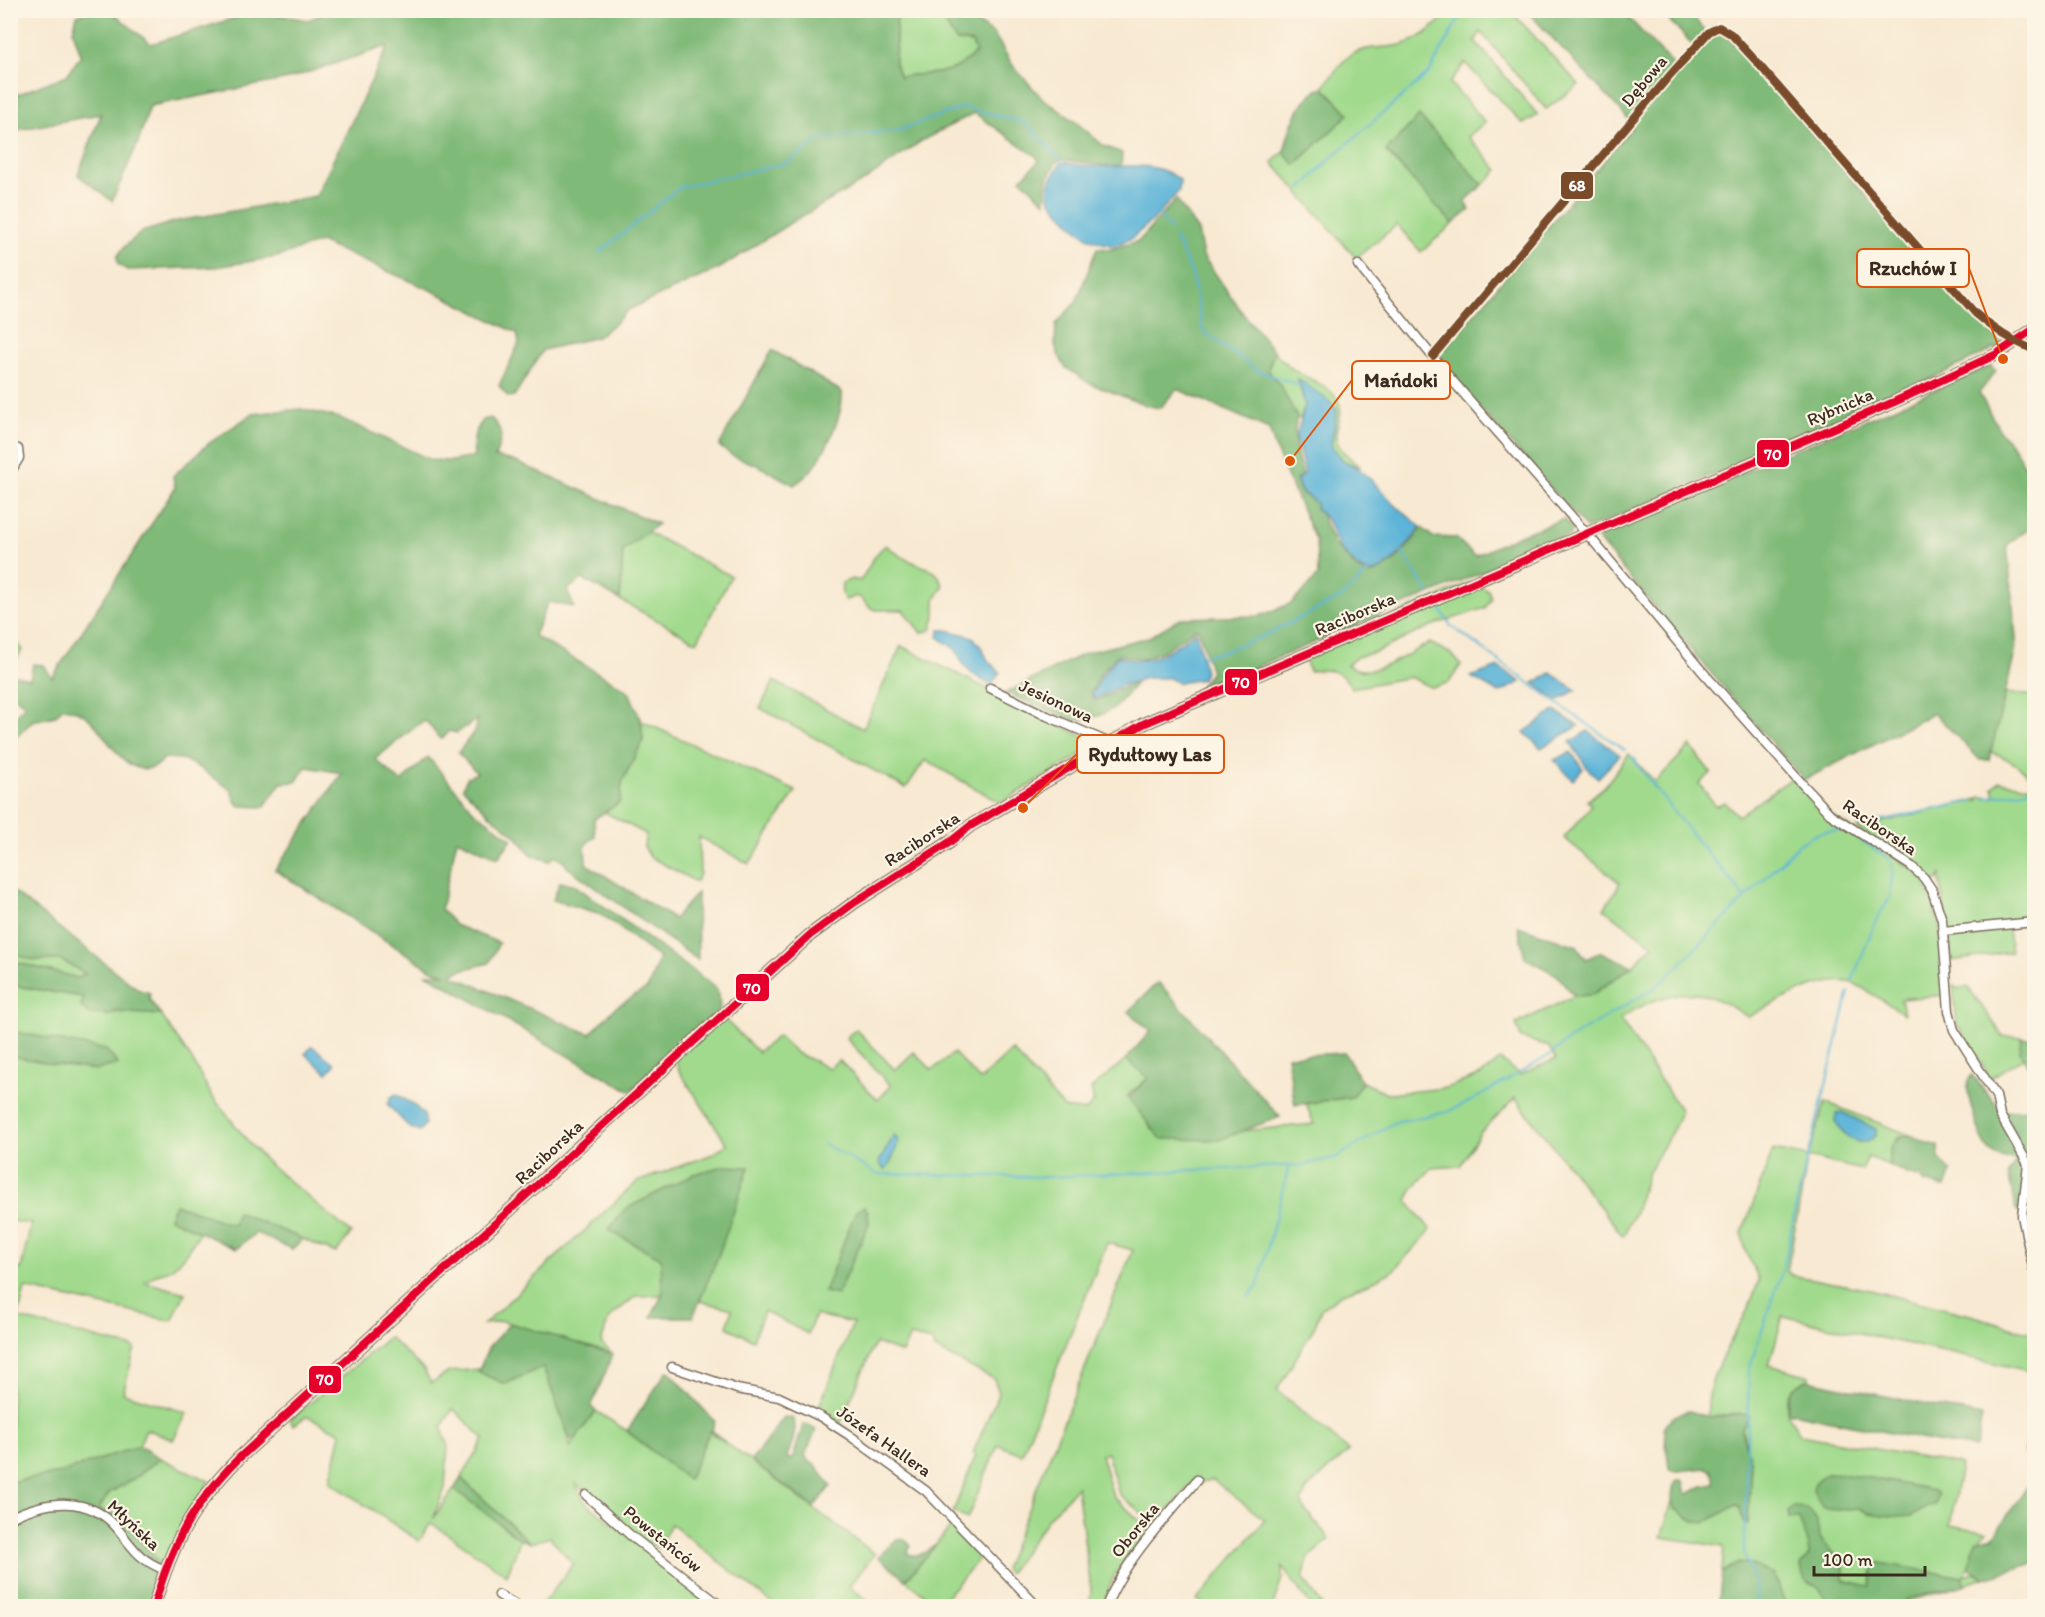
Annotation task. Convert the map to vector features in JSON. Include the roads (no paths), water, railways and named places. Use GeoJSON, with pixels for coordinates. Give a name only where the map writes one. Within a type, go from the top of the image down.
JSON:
{"type":"FeatureCollection","features":[{"type":"Feature","properties":{"kind":"main road","name":"Rybnicka"},"geometry":{"type":"LineString","coordinates":[[1586,532],[1964,371],[2016,343],[2034,329]]}},
{"type":"Feature","properties":{"kind":"main road","name":"Raciborska"},"geometry":{"type":"LineString","coordinates":[[154,1606],[165,1570],[189,1518],[204,1497],[238,1459],[810,936],[855,902],[950,842],[970,826],[1143,724],[1586,532]]}},
{"type":"Feature","properties":{"kind":"street","name":"Dębowa"},"geometry":{"type":"LineString","coordinates":[[1432,356],[1671,74],[1709,32],[1719,27],[1731,34],[1755,60],[1975,313],[1989,326],[2016,343]]}},
{"type":"Feature","properties":{"kind":"street"},"geometry":{"type":"LineString","coordinates":[[1358,265],[1432,356],[1586,532]]}},
{"type":"Feature","properties":{"kind":"street"},"geometry":{"type":"LineString","coordinates":[[2016,343],[2034,350]]}},
{"type":"Feature","properties":{"kind":"street"},"geometry":{"type":"LineString","coordinates":[[10,446],[18,449],[19,455],[10,473]]}},
{"type":"Feature","properties":{"kind":"street","name":"Raciborska"},"geometry":{"type":"LineString","coordinates":[[1586,532],[1701,670],[1830,814],[1911,866],[1932,890],[1942,920],[1949,1011],[1954,1030],[1996,1096],[2000,1115],[2028,1164],[2022,1216],[2034,1272]]}},
{"type":"Feature","properties":{"kind":"street","name":"Jesionowa"},"geometry":{"type":"LineString","coordinates":[[990,688],[1110,743]]}},
{"type":"Feature","properties":{"kind":"street"},"geometry":{"type":"LineString","coordinates":[[1943,931],[2034,922]]}},
{"type":"Feature","properties":{"kind":"street","name":"Józefa Hallera"},"geometry":{"type":"LineString","coordinates":[[672,1367],[727,1387],[779,1397],[798,1404],[840,1429],[926,1491],[1037,1606]]}},
{"type":"Feature","properties":{"kind":"street","name":"Oborska"},"geometry":{"type":"LineString","coordinates":[[1106,1606],[1128,1563],[1197,1480]]}},
{"type":"Feature","properties":{"kind":"street","name":"Powstańców"},"geometry":{"type":"LineString","coordinates":[[586,1496],[721,1606]]}},
{"type":"Feature","properties":{"kind":"street","name":"Młyńska"},"geometry":{"type":"LineString","coordinates":[[10,1518],[45,1505],[64,1503],[96,1510],[108,1519],[144,1560],[165,1570]]}},
{"type":"Feature","properties":{"kind":"street"},"geometry":{"type":"LineString","coordinates":[[499,1595],[518,1606]]}},
{"type":"Feature","properties":{"kind":"water"},"geometry":{"type":"Polygon","coordinates":[[[1062,162],[1087,166],[1137,166],[1159,169],[1180,180],[1179,191],[1156,217],[1132,238],[1114,246],[1086,236],[1067,220],[1051,201],[1048,192],[1050,183],[1062,162]]]}},
{"type":"Feature","properties":{"kind":"water"},"geometry":{"type":"Polygon","coordinates":[[[1298,379],[1329,401],[1337,410],[1331,446],[1344,461],[1358,468],[1370,478],[1394,504],[1421,527],[1391,562],[1376,571],[1363,571],[1350,559],[1339,546],[1326,519],[1316,510],[1316,503],[1301,491],[1297,480],[1305,473],[1296,437],[1305,405],[1298,379]]]}},
{"type":"Feature","properties":{"kind":"water"},"geometry":{"type":"Polygon","coordinates":[[[940,630],[973,637],[989,662],[1000,672],[991,686],[971,673],[956,650],[938,637],[940,630]]]}},
{"type":"Feature","properties":{"kind":"water"},"geometry":{"type":"Polygon","coordinates":[[[1196,631],[1205,672],[1202,679],[1179,683],[1169,678],[1146,678],[1121,686],[1095,699],[1092,694],[1103,674],[1118,656],[1136,660],[1156,657],[1196,631]]]}},
{"type":"Feature","properties":{"kind":"water"},"geometry":{"type":"Polygon","coordinates":[[[1498,667],[1521,682],[1499,693],[1471,677],[1498,667]]]}},
{"type":"Feature","properties":{"kind":"water"},"geometry":{"type":"Polygon","coordinates":[[[1551,673],[1576,690],[1558,701],[1534,683],[1551,673]]]}},
{"type":"Feature","properties":{"kind":"water"},"geometry":{"type":"Polygon","coordinates":[[[1555,711],[1579,726],[1541,748],[1524,732],[1555,711]]]}},
{"type":"Feature","properties":{"kind":"water"},"geometry":{"type":"Polygon","coordinates":[[[1588,731],[1620,755],[1598,778],[1588,769],[1570,742],[1588,731]]]}},
{"type":"Feature","properties":{"kind":"water"},"geometry":{"type":"Polygon","coordinates":[[[1571,752],[1583,769],[1573,780],[1554,760],[1571,752]]]}},
{"type":"Feature","properties":{"kind":"water"},"geometry":{"type":"Polygon","coordinates":[[[312,1046],[334,1063],[327,1073],[305,1054],[312,1046]]]}},
{"type":"Feature","properties":{"kind":"water"},"geometry":{"type":"Polygon","coordinates":[[[396,1094],[413,1104],[424,1115],[425,1124],[420,1131],[410,1128],[388,1105],[390,1098],[396,1094]]]}},
{"type":"Feature","properties":{"kind":"water"},"geometry":{"type":"Polygon","coordinates":[[[1842,1112],[1876,1129],[1876,1135],[1864,1142],[1848,1137],[1835,1121],[1836,1114],[1842,1112]]]}},
{"type":"Feature","properties":{"kind":"water"},"geometry":{"type":"Polygon","coordinates":[[[894,1135],[899,1141],[889,1166],[884,1170],[879,1162],[894,1135]]]}},
{"type":"Feature","properties":{"kind":"waterway"},"geometry":{"type":"LineString","coordinates":[[1301,189],[1330,159],[1429,73],[1460,16],[1467,10]]}},
{"type":"Feature","properties":{"kind":"waterway"},"geometry":{"type":"LineString","coordinates":[[599,253],[680,187],[787,163],[820,139],[900,130],[963,107],[1026,123],[1062,162]]}},
{"type":"Feature","properties":{"kind":"waterway"},"geometry":{"type":"LineString","coordinates":[[1159,214],[1171,230]]}},
{"type":"Feature","properties":{"kind":"waterway"},"geometry":{"type":"LineString","coordinates":[[1175,238],[1192,274],[1203,331],[1258,371],[1299,385]]}},
{"type":"Feature","properties":{"kind":"waterway"},"geometry":{"type":"LineString","coordinates":[[1402,552],[1429,593]]}},
{"type":"Feature","properties":{"kind":"waterway"},"geometry":{"type":"LineString","coordinates":[[1202,656],[1219,653],[1266,635],[1342,597],[1368,572]]}},
{"type":"Feature","properties":{"kind":"waterway"},"geometry":{"type":"LineString","coordinates":[[1437,604],[1451,626],[1625,750]]}},
{"type":"Feature","properties":{"kind":"waterway"},"geometry":{"type":"LineString","coordinates":[[1631,757],[1635,759],[1689,831],[1744,896]]}},
{"type":"Feature","properties":{"kind":"waterway"},"geometry":{"type":"LineString","coordinates":[[1985,798],[2034,789]]}},
{"type":"Feature","properties":{"kind":"waterway"},"geometry":{"type":"LineString","coordinates":[[1858,825],[1974,801]]}},
{"type":"Feature","properties":{"kind":"waterway"},"geometry":{"type":"LineString","coordinates":[[824,1144],[877,1174],[1050,1177],[1303,1165],[1337,1157],[1395,1122],[1447,1112],[1471,1101],[1550,1055],[1572,1037],[1653,989],[1798,845],[1820,833],[1844,829],[1890,860],[1893,869],[1890,898],[1876,920],[1852,981]]}},
{"type":"Feature","properties":{"kind":"waterway"},"geometry":{"type":"LineString","coordinates":[[1756,1606],[1755,1583],[1744,1553],[1749,1369],[1785,1263],[1795,1209],[1849,992]]}},
{"type":"Feature","properties":{"kind":"waterway"},"geometry":{"type":"LineString","coordinates":[[1248,1297],[1258,1285],[1289,1166]]}},
{"type":"Feature","properties":{"kind":"place","name":"Rzuchów I"},"geometry":{"type":"Point","coordinates":[2003,359]}},
{"type":"Feature","properties":{"kind":"place","name":"Mańdoki"},"geometry":{"type":"Point","coordinates":[1290,461]}},
{"type":"Feature","properties":{"kind":"place","name":"Rydułtowy Las"},"geometry":{"type":"Point","coordinates":[1023,808]}}]}
